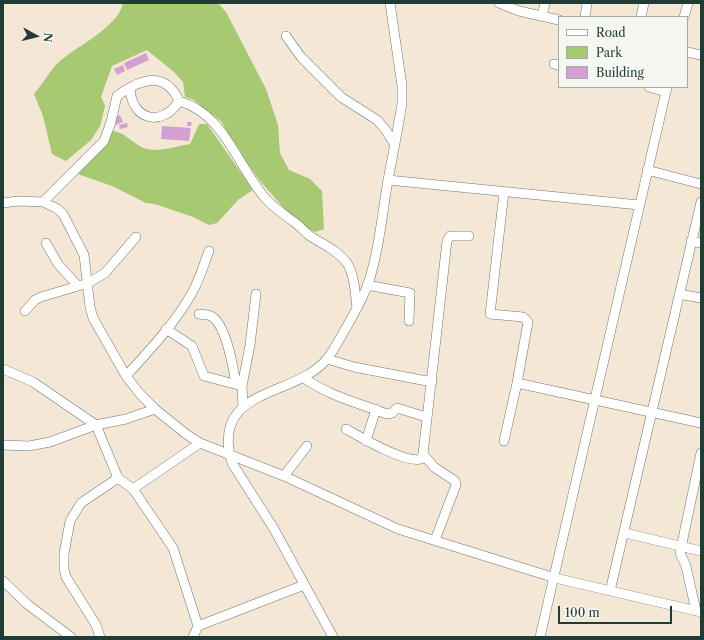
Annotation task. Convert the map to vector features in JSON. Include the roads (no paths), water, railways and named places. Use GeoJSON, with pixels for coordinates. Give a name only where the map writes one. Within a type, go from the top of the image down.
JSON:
{"type":"FeatureCollection","features":[{"type":"Feature","properties":{"kind":"street"},"geometry":{"type":"LineString","coordinates":[[333,637],[274,529],[232,463],[230,454],[231,426],[243,406],[267,391],[304,378],[327,359],[357,308],[367,285],[377,252],[402,103],[402,86],[390,3]]}},
{"type":"Feature","properties":{"kind":"street"},"geometry":{"type":"LineString","coordinates":[[500,3],[519,11],[558,20]]}},
{"type":"Feature","properties":{"kind":"street"},"geometry":{"type":"LineString","coordinates":[[542,16],[545,3]]}},
{"type":"Feature","properties":{"kind":"street"},"geometry":{"type":"LineString","coordinates":[[585,16],[587,3]]}},
{"type":"Feature","properties":{"kind":"street"},"geometry":{"type":"LineString","coordinates":[[641,16],[644,3]]}},
{"type":"Feature","properties":{"kind":"street"},"geometry":{"type":"LineString","coordinates":[[684,16],[688,3]]}},
{"type":"Feature","properties":{"kind":"street"},"geometry":{"type":"LineString","coordinates":[[286,36],[301,57],[341,97],[378,120],[395,145]]}},
{"type":"Feature","properties":{"kind":"street"},"geometry":{"type":"LineString","coordinates":[[688,52],[701,55]]}},
{"type":"Feature","properties":{"kind":"street"},"geometry":{"type":"LineString","coordinates":[[43,202],[104,142],[111,122],[117,96],[138,83],[148,80],[158,81],[167,85],[175,92],[178,101],[173,110],[164,116],[154,118],[144,115],[136,108],[131,99],[130,89]]}},
{"type":"Feature","properties":{"kind":"street"},"geometry":{"type":"LineString","coordinates":[[540,637],[555,578],[639,204],[667,90],[655,88]]}},
{"type":"Feature","properties":{"kind":"street"},"geometry":{"type":"LineString","coordinates":[[178,101],[189,104],[210,118],[222,132],[236,156],[266,199],[310,236],[340,255],[348,265],[352,277],[357,308]]}},
{"type":"Feature","properties":{"kind":"street"},"geometry":{"type":"LineString","coordinates":[[648,170],[701,184]]}},
{"type":"Feature","properties":{"kind":"street"},"geometry":{"type":"LineString","coordinates":[[388,180],[639,204]]}},
{"type":"Feature","properties":{"kind":"street"},"geometry":{"type":"LineString","coordinates":[[504,192],[489,312],[492,316],[523,317],[527,319],[528,327],[504,441]]}},
{"type":"Feature","properties":{"kind":"street"},"geometry":{"type":"LineString","coordinates":[[3,203],[18,201],[43,202],[56,208],[68,222],[84,255],[88,283],[88,296],[94,318],[126,376],[140,394],[155,409],[186,434],[200,443],[284,476],[398,529],[555,578],[698,611],[686,566],[681,556],[681,546],[698,479],[701,453]]}},
{"type":"Feature","properties":{"kind":"street"},"geometry":{"type":"LineString","coordinates":[[610,591],[701,202]]}},
{"type":"Feature","properties":{"kind":"street"},"geometry":{"type":"LineString","coordinates":[[346,429],[366,441],[412,460],[420,459],[423,454],[426,416],[432,382],[447,241],[450,236],[453,235],[470,236]]}},
{"type":"Feature","properties":{"kind":"street"},"geometry":{"type":"LineString","coordinates":[[25,311],[35,300],[41,297],[88,283],[109,269],[136,237]]}},
{"type":"Feature","properties":{"kind":"street"},"geometry":{"type":"LineString","coordinates":[[691,241],[701,243]]}},
{"type":"Feature","properties":{"kind":"street"},"geometry":{"type":"LineString","coordinates":[[46,243],[58,264],[78,286]]}},
{"type":"Feature","properties":{"kind":"street"},"geometry":{"type":"LineString","coordinates":[[126,376],[166,329],[193,291],[209,251]]}},
{"type":"Feature","properties":{"kind":"street"},"geometry":{"type":"LineString","coordinates":[[367,285],[410,293],[409,321]]}},
{"type":"Feature","properties":{"kind":"street"},"geometry":{"type":"LineString","coordinates":[[239,385],[253,323],[256,294]]}},
{"type":"Feature","properties":{"kind":"street"},"geometry":{"type":"LineString","coordinates":[[679,294],[701,298]]}},
{"type":"Feature","properties":{"kind":"street"},"geometry":{"type":"LineString","coordinates":[[199,314],[208,315],[216,321],[232,356],[243,406]]}},
{"type":"Feature","properties":{"kind":"street"},"geometry":{"type":"LineString","coordinates":[[166,329],[192,346],[204,376],[239,385]]}},
{"type":"Feature","properties":{"kind":"street"},"geometry":{"type":"LineString","coordinates":[[327,359],[354,367],[432,382]]}},
{"type":"Feature","properties":{"kind":"street"},"geometry":{"type":"LineString","coordinates":[[3,370],[33,382],[96,424],[118,478],[133,489],[173,548],[198,626],[193,637]]}},
{"type":"Feature","properties":{"kind":"street"},"geometry":{"type":"LineString","coordinates":[[304,378],[335,396],[341,396],[390,414],[397,408],[426,416]]}},
{"type":"Feature","properties":{"kind":"street"},"geometry":{"type":"LineString","coordinates":[[517,383],[652,411],[701,423]]}},
{"type":"Feature","properties":{"kind":"street"},"geometry":{"type":"LineString","coordinates":[[3,444],[29,446],[50,442],[96,424],[126,419],[155,409]]}},
{"type":"Feature","properties":{"kind":"street"},"geometry":{"type":"LineString","coordinates":[[366,441],[376,409]]}},
{"type":"Feature","properties":{"kind":"street"},"geometry":{"type":"LineString","coordinates":[[133,489],[200,443]]}},
{"type":"Feature","properties":{"kind":"street"},"geometry":{"type":"LineString","coordinates":[[284,476],[307,446]]}},
{"type":"Feature","properties":{"kind":"street"},"geometry":{"type":"LineString","coordinates":[[423,454],[434,466],[455,481],[456,485],[434,540]]}},
{"type":"Feature","properties":{"kind":"street"},"geometry":{"type":"LineString","coordinates":[[100,637],[90,613],[66,577],[64,554],[70,521],[77,508],[118,478]]}},
{"type":"Feature","properties":{"kind":"street"},"geometry":{"type":"LineString","coordinates":[[625,532],[701,551]]}},
{"type":"Feature","properties":{"kind":"street"},"geometry":{"type":"LineString","coordinates":[[3,581],[27,604],[71,637]]}},
{"type":"Feature","properties":{"kind":"street"},"geometry":{"type":"LineString","coordinates":[[198,626],[304,585]]}}]}
